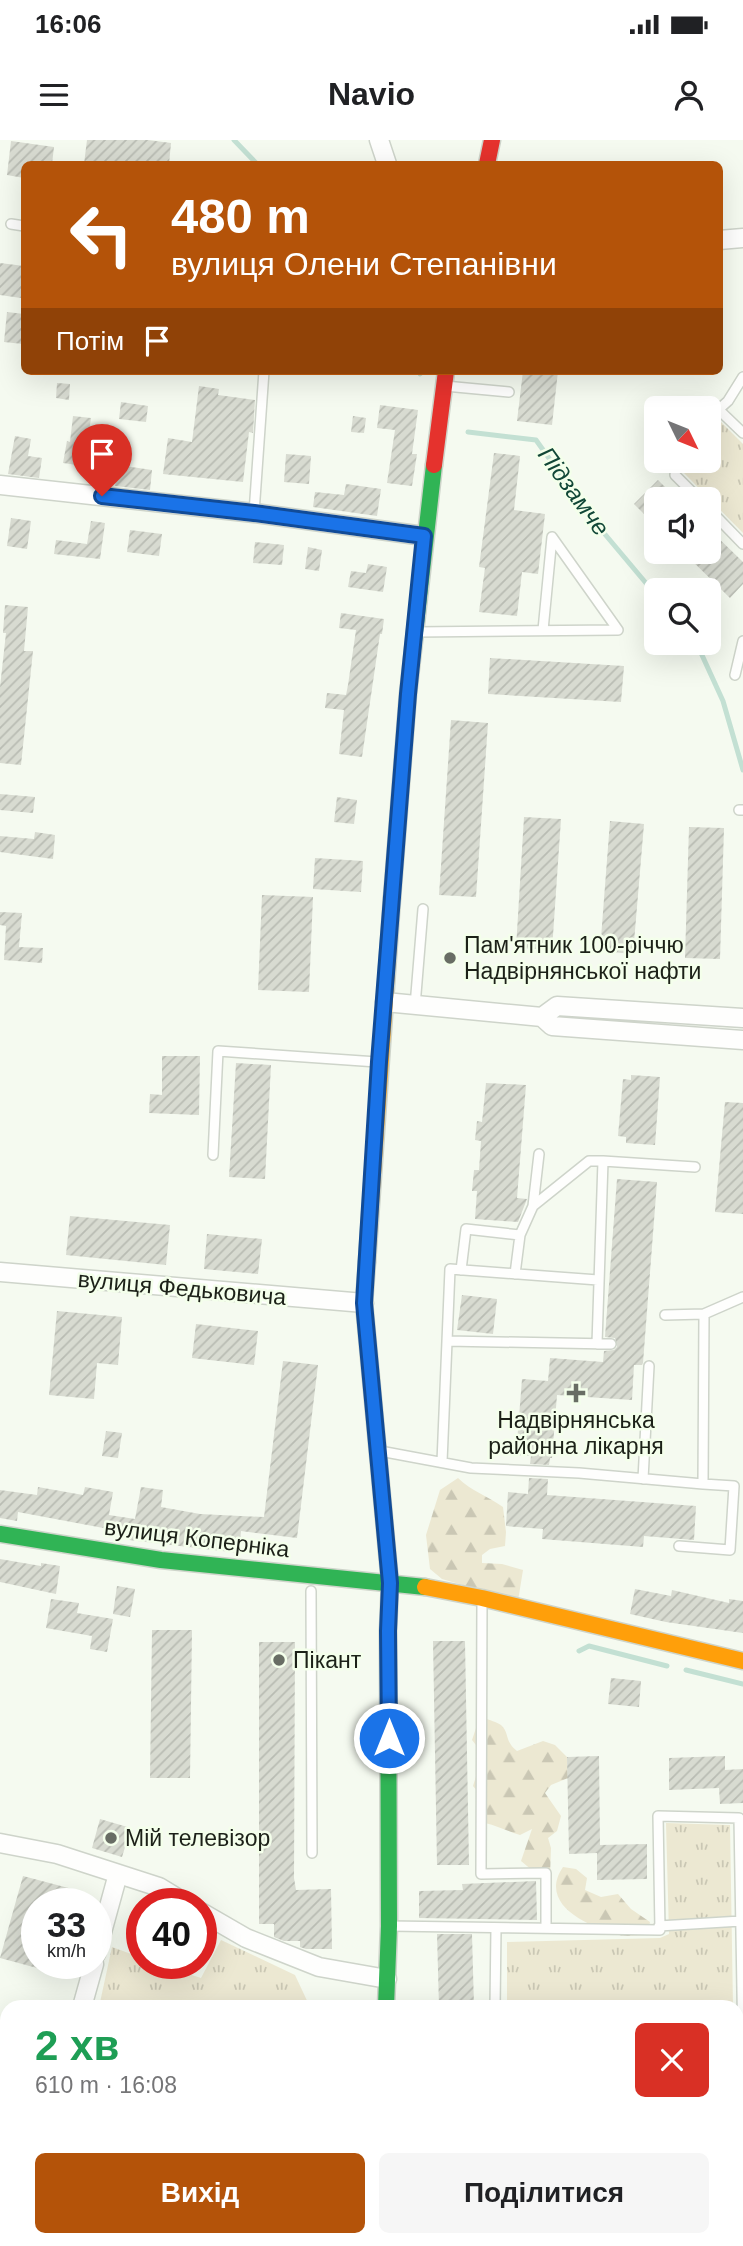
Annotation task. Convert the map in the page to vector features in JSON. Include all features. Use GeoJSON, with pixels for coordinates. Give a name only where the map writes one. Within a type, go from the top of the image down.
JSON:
{"type":"FeatureCollection","features":[{"type":"Feature","properties":{"kind":"street"},"geometry":{"type":"LineString","coordinates":[[379,140],[386,161]]}},
{"type":"Feature","properties":{"kind":"street"},"geometry":{"type":"LineString","coordinates":[[488,161],[492,140]]}},
{"type":"Feature","properties":{"kind":"street"},"geometry":{"type":"LineString","coordinates":[[723,240],[743,238]]}},
{"type":"Feature","properties":{"kind":"street"},"geometry":{"type":"LineString","coordinates":[[723,241],[743,254]]}},
{"type":"Feature","properties":{"kind":"street"},"geometry":{"type":"LineString","coordinates":[[386,2000],[390,1583],[364,1303],[379,1062],[414,632],[445,379]]}},
{"type":"Feature","properties":{"kind":"street"},"geometry":{"type":"LineString","coordinates":[[0,485],[254,513],[424,536]]}},
{"type":"Feature","properties":{"kind":"street"},"geometry":{"type":"LineString","coordinates":[[385,1002],[542,1017],[552,1026],[743,1040]]}},
{"type":"Feature","properties":{"kind":"street"},"geometry":{"type":"LineString","coordinates":[[542,1017],[558,1006],[743,1018]]}},
{"type":"Feature","properties":{"kind":"street","name":"вулиця Федьковича"},"geometry":{"type":"LineString","coordinates":[[0,1272],[364,1303]]}},
{"type":"Feature","properties":{"kind":"street","name":"вулиця Коперніка"},"geometry":{"type":"LineString","coordinates":[[0,1534],[161,1560],[419,1586],[482,1598],[743,1661]]}},
{"type":"Feature","properties":{"kind":"street"},"geometry":{"type":"LineString","coordinates":[[0,1843],[57,1854],[161,1888]]}},
{"type":"Feature","properties":{"kind":"street"},"geometry":{"type":"LineString","coordinates":[[112,1896],[118,1874]]}},
{"type":"Feature","properties":{"kind":"street"},"geometry":{"type":"LineString","coordinates":[[217,1921],[246,1938],[319,1967],[387,1979]]}},
{"type":"Feature","properties":{"kind":"street"},"geometry":{"type":"LineString","coordinates":[[84,2000],[90,1979]]}},
{"type":"Feature","properties":{"kind":"lane"},"geometry":{"type":"LineString","coordinates":[[11,224],[21,226]]}},
{"type":"Feature","properties":{"kind":"lane"},"geometry":{"type":"LineString","coordinates":[[254,513],[264,375]]}},
{"type":"Feature","properties":{"kind":"lane"},"geometry":{"type":"LineString","coordinates":[[721,407],[728,401],[743,377]]}},
{"type":"Feature","properties":{"kind":"lane"},"geometry":{"type":"LineString","coordinates":[[445,379],[509,393]]}},
{"type":"Feature","properties":{"kind":"lane"},"geometry":{"type":"LineString","coordinates":[[721,412],[743,433]]}},
{"type":"Feature","properties":{"kind":"lane"},"geometry":{"type":"LineString","coordinates":[[675,473],[687,487]]}},
{"type":"Feature","properties":{"kind":"lane"},"geometry":{"type":"LineString","coordinates":[[721,521],[743,544]]}},
{"type":"Feature","properties":{"kind":"lane"},"geometry":{"type":"LineString","coordinates":[[414,632],[618,630],[552,537],[543,630]]}},
{"type":"Feature","properties":{"kind":"lane"},"geometry":{"type":"LineString","coordinates":[[735,675],[743,641]]}},
{"type":"Feature","properties":{"kind":"lane"},"geometry":{"type":"LineString","coordinates":[[415,1006],[423,909]]}},
{"type":"Feature","properties":{"kind":"lane"},"geometry":{"type":"LineString","coordinates":[[213,1154],[218,1051],[379,1062]]}},
{"type":"Feature","properties":{"kind":"lane"},"geometry":{"type":"LineString","coordinates":[[515,1274],[520,1235],[533,1206],[539,1154]]}},
{"type":"Feature","properties":{"kind":"lane"},"geometry":{"type":"LineString","coordinates":[[533,1206],[589,1161],[695,1167]]}},
{"type":"Feature","properties":{"kind":"lane"},"geometry":{"type":"LineString","coordinates":[[597,1344],[603,1161]]}},
{"type":"Feature","properties":{"kind":"lane"},"geometry":{"type":"LineString","coordinates":[[535,1190],[552,1191]]}},
{"type":"Feature","properties":{"kind":"lane"},"geometry":{"type":"LineString","coordinates":[[461,1270],[466,1229],[520,1235]]}},
{"type":"Feature","properties":{"kind":"lane"},"geometry":{"type":"LineString","coordinates":[[442,1462],[450,1269],[598,1280]]}},
{"type":"Feature","properties":{"kind":"lane"},"geometry":{"type":"LineString","coordinates":[[665,1315],[704,1314],[743,1297]]}},
{"type":"Feature","properties":{"kind":"lane"},"geometry":{"type":"LineString","coordinates":[[703,1484],[704,1314]]}},
{"type":"Feature","properties":{"kind":"lane"},"geometry":{"type":"LineString","coordinates":[[447,1341],[611,1344]]}},
{"type":"Feature","properties":{"kind":"lane"},"geometry":{"type":"LineString","coordinates":[[643,1479],[649,1366]]}},
{"type":"Feature","properties":{"kind":"lane"},"geometry":{"type":"LineString","coordinates":[[377,1451],[471,1468],[579,1473],[734,1486],[730,1550],[679,1546]]}},
{"type":"Feature","properties":{"kind":"lane"},"geometry":{"type":"LineString","coordinates":[[311,1591],[312,1853]]}},
{"type":"Feature","properties":{"kind":"lane"},"geometry":{"type":"LineString","coordinates":[[482,1598],[481,1874],[546,1873],[547,1928]]}},
{"type":"Feature","properties":{"kind":"lane"},"geometry":{"type":"LineString","coordinates":[[388,1926],[660,1930],[658,1816],[739,1818],[742,2000]]}},
{"type":"Feature","properties":{"kind":"lane"},"geometry":{"type":"LineString","coordinates":[[659,1926],[741,1921]]}},
{"type":"Feature","properties":{"kind":"lane"},"geometry":{"type":"LineString","coordinates":[[495,2000],[496,1927]]}},
{"type":"Feature","properties":{"kind":"green space"},"geometry":{"type":"Polygon","coordinates":[[[721,422],[743,444],[743,533],[721,511],[721,487],[698,487],[684,473],[721,473],[721,422]]]}},
{"type":"Feature","properties":{"kind":"green space"},"geometry":{"type":"Polygon","coordinates":[[[458,1478],[503,1507],[505,1546],[490,1549],[482,1555],[482,1563],[502,1564],[523,1570],[518,1601],[442,1579],[430,1569],[426,1535],[440,1490],[458,1478]]]}},
{"type":"Feature","properties":{"kind":"green space"},"geometry":{"type":"Polygon","coordinates":[[[484,1718],[501,1725],[510,1744],[517,1751],[543,1741],[555,1745],[567,1757],[568,1778],[551,1785],[545,1793],[561,1816],[557,1831],[548,1838],[551,1848],[550,1876],[539,1876],[521,1861],[532,1829],[520,1835],[485,1823],[483,1798],[473,1786],[483,1754],[472,1740],[476,1728],[484,1718]]]}},
{"type":"Feature","properties":{"kind":"green space"},"geometry":{"type":"Polygon","coordinates":[[[666,1823],[730,1825],[733,2000],[507,2000],[507,1942],[660,1938],[669,1934],[666,1823]]]}},
{"type":"Feature","properties":{"kind":"green space"},"geometry":{"type":"Polygon","coordinates":[[[563,1867],[576,1869],[587,1878],[585,1890],[601,1897],[618,1894],[631,1909],[650,1922],[647,1935],[619,1935],[594,1926],[570,1912],[557,1893],[557,1881],[563,1867]]]}},
{"type":"Feature","properties":{"kind":"green space"},"geometry":{"type":"Polygon","coordinates":[[[221,1940],[295,1975],[307,2000],[101,2000],[105,1979],[112,1979],[112,1947],[126,1952],[126,1979],[217,1979],[217,1948],[221,1940]]]}},
{"type":"Feature","properties":{"kind":"building"},"geometry":{"type":"Polygon","coordinates":[[[87,140],[148,140],[171,143],[169,161],[84,161],[87,140]]]}},
{"type":"Feature","properties":{"kind":"building"},"geometry":{"type":"Polygon","coordinates":[[[11,141],[54,147],[52,161],[21,161],[21,177],[7,175],[11,141]]]}},
{"type":"Feature","properties":{"kind":"building"},"geometry":{"type":"Polygon","coordinates":[[[0,263],[21,266],[21,298],[0,295],[0,263]]]}},
{"type":"Feature","properties":{"kind":"building"},"geometry":{"type":"Polygon","coordinates":[[[7,312],[21,314],[21,344],[4,342],[7,312]]]}},
{"type":"Feature","properties":{"kind":"building"},"geometry":{"type":"Polygon","coordinates":[[[523,375],[558,375],[552,425],[517,421],[523,375]]]}},
{"type":"Feature","properties":{"kind":"building"},"geometry":{"type":"Polygon","coordinates":[[[57,383],[70,384],[69,400],[56,398],[57,383]]]}},
{"type":"Feature","properties":{"kind":"building"},"geometry":{"type":"Polygon","coordinates":[[[199,386],[219,389],[218,395],[255,400],[253,433],[249,432],[243,482],[163,474],[168,438],[192,442],[199,386]]]}},
{"type":"Feature","properties":{"kind":"building"},"geometry":{"type":"Polygon","coordinates":[[[121,402],[148,406],[146,422],[119,419],[121,402]]]}},
{"type":"Feature","properties":{"kind":"building"},"geometry":{"type":"Polygon","coordinates":[[[380,405],[418,410],[412,454],[417,454],[412,486],[387,483],[395,430],[377,428],[380,405]]]}},
{"type":"Feature","properties":{"kind":"building"},"geometry":{"type":"Polygon","coordinates":[[[73,416],[91,418],[84,466],[63,463],[67,441],[70,442],[73,416]]]}},
{"type":"Feature","properties":{"kind":"building"},"geometry":{"type":"Polygon","coordinates":[[[353,416],[366,418],[364,433],[351,432],[353,416]]]}},
{"type":"Feature","properties":{"kind":"building"},"geometry":{"type":"Polygon","coordinates":[[[15,436],[31,439],[28,456],[42,458],[39,478],[8,474],[15,436]]]}},
{"type":"Feature","properties":{"kind":"building"},"geometry":{"type":"Polygon","coordinates":[[[494,453],[520,456],[514,510],[545,514],[538,574],[522,572],[517,616],[479,612],[485,568],[479,567],[494,453]]]}},
{"type":"Feature","properties":{"kind":"building"},"geometry":{"type":"Polygon","coordinates":[[[286,454],[311,456],[309,484],[284,482],[286,454]]]}},
{"type":"Feature","properties":{"kind":"building"},"geometry":{"type":"Polygon","coordinates":[[[118,465],[152,470],[150,490],[115,486],[118,465]]]}},
{"type":"Feature","properties":{"kind":"building"},"geometry":{"type":"Polygon","coordinates":[[[658,480],[665,487],[651,487],[658,480]]]}},
{"type":"Feature","properties":{"kind":"building"},"geometry":{"type":"Polygon","coordinates":[[[346,484],[381,489],[377,516],[313,507],[315,492],[344,495],[346,484]]]}},
{"type":"Feature","properties":{"kind":"building"},"geometry":{"type":"Polygon","coordinates":[[[644,494],[644,514],[634,504],[644,494]]]}},
{"type":"Feature","properties":{"kind":"building"},"geometry":{"type":"Polygon","coordinates":[[[11,518],[31,521],[27,549],[7,546],[11,518]]]}},
{"type":"Feature","properties":{"kind":"building"},"geometry":{"type":"Polygon","coordinates":[[[91,521],[105,523],[100,559],[54,554],[56,540],[87,544],[91,521]]]}},
{"type":"Feature","properties":{"kind":"building"},"geometry":{"type":"Polygon","coordinates":[[[130,530],[162,534],[159,556],[127,552],[130,530]]]}},
{"type":"Feature","properties":{"kind":"building"},"geometry":{"type":"Polygon","coordinates":[[[721,541],[743,562],[743,584],[730,598],[721,589],[721,578],[710,578],[695,564],[721,564],[721,541]]]}},
{"type":"Feature","properties":{"kind":"building"},"geometry":{"type":"Polygon","coordinates":[[[255,542],[284,545],[282,565],[253,563],[255,542]]]}},
{"type":"Feature","properties":{"kind":"building"},"geometry":{"type":"Polygon","coordinates":[[[308,547],[322,550],[319,571],[305,569],[308,547]]]}},
{"type":"Feature","properties":{"kind":"building"},"geometry":{"type":"Polygon","coordinates":[[[368,564],[387,567],[383,592],[348,587],[351,571],[366,573],[368,564]]]}},
{"type":"Feature","properties":{"kind":"building"},"geometry":{"type":"Polygon","coordinates":[[[5,605],[28,607],[24,651],[33,651],[21,765],[0,763],[0,687],[6,633],[3,633],[5,605]]]}},
{"type":"Feature","properties":{"kind":"building"},"geometry":{"type":"Polygon","coordinates":[[[341,613],[384,619],[362,757],[339,754],[344,710],[325,708],[327,693],[346,695],[348,685],[356,630],[339,628],[341,613]]]}},
{"type":"Feature","properties":{"kind":"building"},"geometry":{"type":"Polygon","coordinates":[[[490,658],[624,666],[621,702],[488,694],[490,658]]]}},
{"type":"Feature","properties":{"kind":"building"},"geometry":{"type":"Polygon","coordinates":[[[451,720],[488,723],[476,897],[439,895],[451,720]]]}},
{"type":"Feature","properties":{"kind":"building"},"geometry":{"type":"Polygon","coordinates":[[[0,794],[35,797],[33,813],[0,810],[0,794]]]}},
{"type":"Feature","properties":{"kind":"building"},"geometry":{"type":"Polygon","coordinates":[[[337,797],[357,800],[354,824],[334,822],[337,797]]]}},
{"type":"Feature","properties":{"kind":"building"},"geometry":{"type":"Polygon","coordinates":[[[524,817],[561,819],[552,950],[516,948],[524,817]]]}},
{"type":"Feature","properties":{"kind":"building"},"geometry":{"type":"Polygon","coordinates":[[[610,821],[644,824],[633,954],[600,951],[610,821]]]}},
{"type":"Feature","properties":{"kind":"building"},"geometry":{"type":"Polygon","coordinates":[[[689,827],[724,828],[720,959],[685,958],[689,827]]]}},
{"type":"Feature","properties":{"kind":"building"},"geometry":{"type":"Polygon","coordinates":[[[35,832],[55,835],[53,859],[0,852],[0,836],[34,839],[35,832]]]}},
{"type":"Feature","properties":{"kind":"building"},"geometry":{"type":"Polygon","coordinates":[[[315,858],[363,861],[361,892],[313,889],[315,858]]]}},
{"type":"Feature","properties":{"kind":"building"},"geometry":{"type":"Polygon","coordinates":[[[262,895],[313,897],[309,992],[258,990],[262,895]]]}},
{"type":"Feature","properties":{"kind":"building"},"geometry":{"type":"Polygon","coordinates":[[[0,912],[22,913],[19,947],[43,948],[42,963],[4,960],[6,926],[0,925],[0,912]]]}},
{"type":"Feature","properties":{"kind":"building"},"geometry":{"type":"Polygon","coordinates":[[[162,1056],[200,1056],[199,1115],[149,1113],[150,1094],[162,1095],[162,1056]]]}},
{"type":"Feature","properties":{"kind":"building"},"geometry":{"type":"Polygon","coordinates":[[[236,1063],[271,1065],[265,1179],[229,1177],[236,1063]]]}},
{"type":"Feature","properties":{"kind":"building"},"geometry":{"type":"Polygon","coordinates":[[[631,1075],[660,1077],[655,1145],[626,1143],[626,1137],[618,1136],[623,1079],[631,1080],[631,1075]]]}},
{"type":"Feature","properties":{"kind":"building"},"geometry":{"type":"Polygon","coordinates":[[[486,1083],[526,1085],[517,1198],[527,1199],[518,1222],[475,1219],[477,1191],[472,1191],[474,1170],[479,1170],[481,1141],[475,1140],[477,1121],[482,1122],[486,1083]]]}},
{"type":"Feature","properties":{"kind":"building"},"geometry":{"type":"Polygon","coordinates":[[[725,1102],[743,1103],[743,1214],[715,1212],[725,1102]]]}},
{"type":"Feature","properties":{"kind":"building"},"geometry":{"type":"Polygon","coordinates":[[[617,1179],[657,1182],[643,1363],[634,1365],[632,1400],[557,1395],[552,1458],[549,1465],[530,1464],[531,1456],[516,1455],[522,1379],[548,1381],[550,1358],[603,1362],[604,1351],[617,1347],[615,1338],[605,1337],[617,1179]]]}},
{"type":"Feature","properties":{"kind":"building"},"geometry":{"type":"Polygon","coordinates":[[[70,1216],[170,1225],[166,1265],[66,1255],[70,1216]]]}},
{"type":"Feature","properties":{"kind":"building"},"geometry":{"type":"Polygon","coordinates":[[[207,1234],[262,1239],[258,1274],[204,1269],[207,1234]]]}},
{"type":"Feature","properties":{"kind":"building"},"geometry":{"type":"Polygon","coordinates":[[[462,1295],[497,1299],[493,1334],[457,1330],[462,1295]]]}},
{"type":"Feature","properties":{"kind":"building"},"geometry":{"type":"Polygon","coordinates":[[[57,1311],[122,1317],[118,1365],[97,1363],[94,1399],[49,1395],[57,1311]]]}},
{"type":"Feature","properties":{"kind":"building"},"geometry":{"type":"Polygon","coordinates":[[[196,1324],[258,1331],[254,1365],[192,1358],[196,1324]]]}},
{"type":"Feature","properties":{"kind":"building"},"geometry":{"type":"Polygon","coordinates":[[[283,1361],[318,1365],[297,1538],[241,1531],[239,1553],[129,1540],[130,1533],[18,1512],[17,1521],[0,1518],[0,1490],[37,1495],[38,1487],[83,1495],[85,1487],[113,1492],[109,1515],[135,1519],[141,1487],[163,1490],[161,1507],[200,1514],[264,1517],[283,1361]]]}},
{"type":"Feature","properties":{"kind":"building"},"geometry":{"type":"Polygon","coordinates":[[[106,1431],[122,1433],[118,1458],[102,1456],[106,1431]]]}},
{"type":"Feature","properties":{"kind":"building"},"geometry":{"type":"Polygon","coordinates":[[[529,1478],[548,1479],[547,1495],[696,1506],[694,1540],[644,1536],[643,1547],[542,1539],[543,1529],[506,1526],[508,1492],[528,1494],[529,1478]]]}},
{"type":"Feature","properties":{"kind":"building"},"geometry":{"type":"Polygon","coordinates":[[[0,1559],[41,1566],[41,1563],[60,1566],[56,1594],[0,1582],[0,1559]]]}},
{"type":"Feature","properties":{"kind":"building"},"geometry":{"type":"Polygon","coordinates":[[[117,1586],[135,1589],[130,1617],[113,1614],[117,1586]]]}},
{"type":"Feature","properties":{"kind":"building"},"geometry":{"type":"Polygon","coordinates":[[[635,1589],[671,1596],[672,1590],[729,1603],[729,1599],[743,1601],[743,1633],[630,1614],[635,1589]]]}},
{"type":"Feature","properties":{"kind":"building"},"geometry":{"type":"Polygon","coordinates":[[[51,1599],[79,1603],[77,1613],[113,1619],[107,1652],[90,1649],[92,1636],[46,1628],[51,1599]]]}},
{"type":"Feature","properties":{"kind":"building"},"geometry":{"type":"Polygon","coordinates":[[[152,1630],[192,1630],[190,1778],[150,1778],[152,1630]]]}},
{"type":"Feature","properties":{"kind":"building"},"geometry":{"type":"Polygon","coordinates":[[[433,1641],[465,1641],[469,1865],[437,1865],[433,1641]]]}},
{"type":"Feature","properties":{"kind":"building"},"geometry":{"type":"Polygon","coordinates":[[[259,1642],[295,1642],[294,1878],[296,1890],[331,1889],[332,1949],[300,1947],[300,1941],[284,1941],[274,1937],[274,1924],[259,1924],[259,1642]]]}},
{"type":"Feature","properties":{"kind":"building"},"geometry":{"type":"Polygon","coordinates":[[[611,1678],[641,1681],[639,1707],[608,1704],[611,1678]]]}},
{"type":"Feature","properties":{"kind":"building"},"geometry":{"type":"Polygon","coordinates":[[[599,1756],[600,1845],[647,1844],[647,1879],[597,1880],[597,1853],[569,1854],[567,1757],[599,1756]]]}},
{"type":"Feature","properties":{"kind":"building"},"geometry":{"type":"Polygon","coordinates":[[[725,1756],[725,1770],[743,1769],[743,1803],[720,1804],[719,1788],[669,1790],[669,1758],[725,1756]]]}},
{"type":"Feature","properties":{"kind":"building","name":"Мій телевізор"},"geometry":{"type":"Polygon","coordinates":[[[100,1819],[131,1828],[122,1857],[92,1848],[100,1819]]]}},
{"type":"Feature","properties":{"kind":"building"},"geometry":{"type":"Polygon","coordinates":[[[23,1876],[68,1888],[21,1888],[21,1964],[0,1958],[23,1876]]]}},
{"type":"Feature","properties":{"kind":"building"},"geometry":{"type":"Polygon","coordinates":[[[536,1881],[537,1920],[419,1918],[419,1891],[463,1890],[462,1884],[536,1881]]]}},
{"type":"Feature","properties":{"kind":"building"},"geometry":{"type":"Polygon","coordinates":[[[437,1934],[472,1934],[474,2000],[439,2000],[437,1934]]]}},
{"type":"Feature","properties":{"kind":"waterway","name":"Підзамче"},"geometry":{"type":"LineString","coordinates":[[234,140],[254,161]]}},
{"type":"Feature","properties":{"kind":"waterway","name":"Підзамче"},"geometry":{"type":"LineString","coordinates":[[468,432],[536,440],[593,520],[644,581]]}},
{"type":"Feature","properties":{"kind":"waterway","name":"Підзамче"},"geometry":{"type":"LineString","coordinates":[[702,655],[723,701],[743,770]]}},
{"type":"Feature","properties":{"kind":"waterway","name":"Підзамче"},"geometry":{"type":"LineString","coordinates":[[579,1651],[589,1646],[667,1666]]}},
{"type":"Feature","properties":{"kind":"waterway","name":"Підзамче"},"geometry":{"type":"LineString","coordinates":[[686,1670],[743,1684]]}},
{"type":"Feature","properties":{"kind":"traffic: fast"},"geometry":{"type":"LineString","coordinates":[[392,898],[408,694],[434,465]]}},
{"type":"Feature","properties":{"kind":"traffic: fast"},"geometry":{"type":"LineString","coordinates":[[367,1262],[364,1303],[390,1583],[386,2000]]}},
{"type":"Feature","properties":{"kind":"traffic: fast"},"geometry":{"type":"LineString","coordinates":[[0,1534],[161,1560],[425,1587]]}},
{"type":"Feature","properties":{"kind":"traffic: slow"},"geometry":{"type":"LineString","coordinates":[[367,1262],[392,898]]}},
{"type":"Feature","properties":{"kind":"traffic: slow"},"geometry":{"type":"LineString","coordinates":[[425,1587],[482,1598],[743,1661]]}},
{"type":"Feature","properties":{"kind":"traffic: jam"},"geometry":{"type":"LineString","coordinates":[[488,161],[492,140]]}},
{"type":"Feature","properties":{"kind":"traffic: jam"},"geometry":{"type":"LineString","coordinates":[[434,465],[445,375]]}},
{"type":"Feature","properties":{"kind":"place","name":"Пам'ятник 100-річчю Надвірнянської нафти"},"geometry":{"type":"Point","coordinates":[450,958]}},
{"type":"Feature","properties":{"kind":"place","name":"Надвірнянська районна лікарня"},"geometry":{"type":"Point","coordinates":[576,1393]}},
{"type":"Feature","properties":{"kind":"place","name":"Пікант"},"geometry":{"type":"Point","coordinates":[279,1660]}},
{"type":"Feature","properties":{"kind":"place","name":"Мій телевізор"},"geometry":{"type":"Point","coordinates":[111,1838]}},
{"type":"Feature","properties":{"kind":"route"},"geometry":{"type":"LineString","coordinates":[[102,496],[424,536],[408,694],[379,1062],[364,1303],[390,1583],[389,1738]]}}]}
